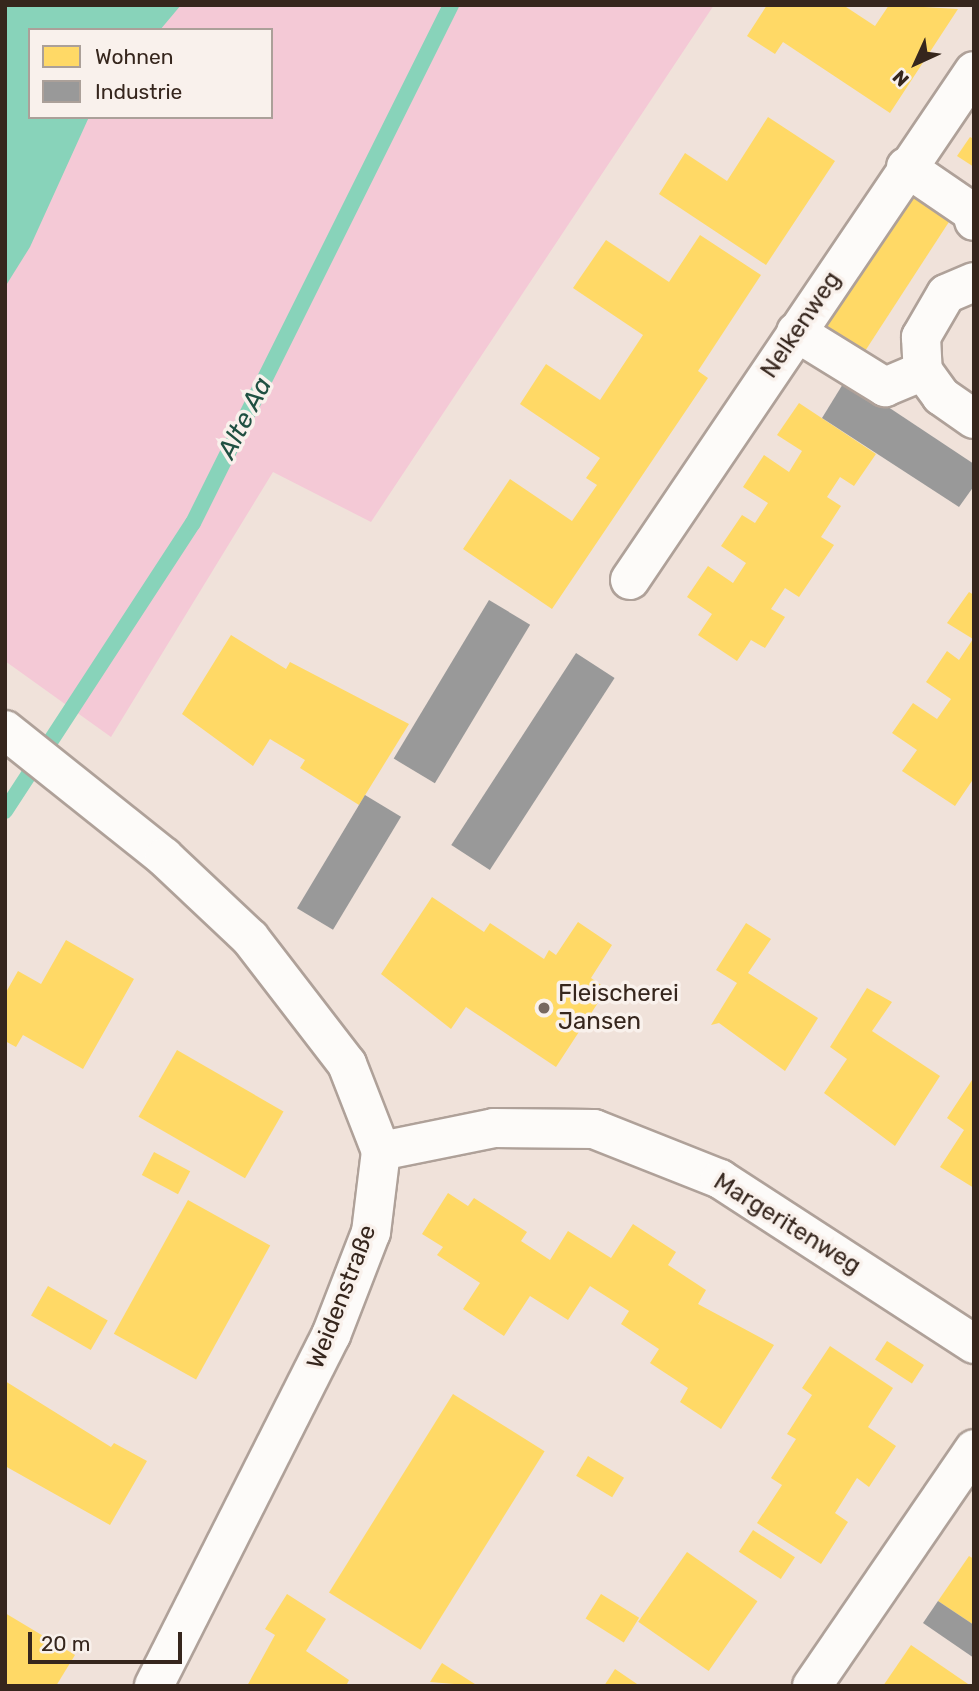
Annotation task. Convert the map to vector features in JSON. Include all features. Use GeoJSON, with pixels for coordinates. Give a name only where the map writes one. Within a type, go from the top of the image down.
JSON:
{"type":"FeatureCollection","features":[{"type":"Feature","properties":{"kind":"street","name":"Nelkenweg"},"geometry":{"type":"LineString","coordinates":[[630,580],[906,167],[974,71]]}},
{"type":"Feature","properties":{"kind":"street"},"geometry":{"type":"LineString","coordinates":[[906,167],[972,212],[974,221]]}},
{"type":"Feature","properties":{"kind":"street"},"geometry":{"type":"LineString","coordinates":[[974,282],[946,294],[921,337],[923,371],[941,396],[974,419]]}},
{"type":"Feature","properties":{"kind":"street"},"geometry":{"type":"LineString","coordinates":[[796,332],[885,387],[923,371]]}},
{"type":"Feature","properties":{"kind":"street","name":"Weidenstraße"},"geometry":{"type":"LineString","coordinates":[[13,735],[75,781],[250,938],[347,1064],[381,1151],[372,1232],[331,1335],[154,1686]]}},
{"type":"Feature","properties":{"kind":"street","name":"Margeritenweg"},"geometry":{"type":"LineString","coordinates":[[381,1151],[494,1128],[594,1129],[720,1179],[974,1344]]}},
{"type":"Feature","properties":{"kind":"street"},"geometry":{"type":"LineString","coordinates":[[812,1686],[974,1450]]}},
{"type":"Feature","properties":{"kind":"shaded area"},"geometry":{"type":"Polygon","coordinates":[[[5,5],[714,5],[371,522],[273,472],[111,737],[5,661],[5,5]]]}},
{"type":"Feature","properties":{"kind":"shaded area"},"geometry":{"type":"Polygon","coordinates":[[[5,5],[181,5],[162,28],[28,28],[28,119],[88,119],[30,247],[5,287],[5,5]]]}},
{"type":"Feature","properties":{"kind":"building: Wohnen"},"geometry":{"type":"Polygon","coordinates":[[[767,5],[843,5],[875,26],[889,5],[958,9],[890,113],[783,42],[775,54],[747,36],[767,5]]]}},
{"type":"Feature","properties":{"kind":"building: Wohnen"},"geometry":{"type":"Polygon","coordinates":[[[768,117],[835,161],[766,265],[659,194],[685,153],[727,181],[768,117]]]}},
{"type":"Feature","properties":{"kind":"building: Wohnen"},"geometry":{"type":"Polygon","coordinates":[[[970,137],[974,139],[974,167],[957,156],[970,137]]]}},
{"type":"Feature","properties":{"kind":"building: Wohnen"},"geometry":{"type":"Polygon","coordinates":[[[915,186],[955,212],[863,355],[822,329],[915,186]]]}},
{"type":"Feature","properties":{"kind":"building: Wohnen"},"geometry":{"type":"Polygon","coordinates":[[[700,235],[761,275],[698,371],[708,378],[552,609],[463,549],[510,479],[572,521],[597,485],[586,478],[600,458],[520,404],[546,364],[600,400],[643,335],[573,288],[606,240],[669,282],[700,235]]]}},
{"type":"Feature","properties":{"kind":"building: Wohnen"},"geometry":{"type":"Polygon","coordinates":[[[799,403],[876,454],[854,486],[840,477],[827,497],[841,506],[821,537],[834,545],[799,597],[785,588],[771,609],[785,617],[765,648],[751,640],[737,661],[698,635],[712,614],[687,597],[708,566],[733,583],[746,563],[721,546],[742,515],[755,523],[768,503],[743,487],[764,455],[789,472],[802,451],[777,435],[799,403]]]}},
{"type":"Feature","properties":{"kind":"building: Wohnen"},"geometry":{"type":"Polygon","coordinates":[[[969,592],[974,595],[974,778],[955,806],[902,771],[917,750],[892,733],[913,703],[937,719],[951,699],[926,682],[947,651],[959,660],[973,639],[947,623],[969,592]]]}},
{"type":"Feature","properties":{"kind":"building: Wohnen"},"geometry":{"type":"Polygon","coordinates":[[[231,635],[286,669],[290,662],[409,724],[359,805],[300,768],[305,760],[270,739],[253,766],[182,714],[231,635]]]}},
{"type":"Feature","properties":{"kind":"building: Wohnen"},"geometry":{"type":"Polygon","coordinates":[[[432,897],[484,932],[490,923],[544,959],[549,950],[556,955],[578,922],[612,945],[591,978],[607,989],[556,1067],[466,1007],[451,1029],[381,974],[432,897]]]}},
{"type":"Feature","properties":{"kind":"building: Wohnen"},"geometry":{"type":"Polygon","coordinates":[[[746,923],[771,939],[748,973],[818,1018],[785,1071],[719,1023],[711,1025],[737,983],[716,970],[746,923]]]}},
{"type":"Feature","properties":{"kind":"building: Wohnen"},"geometry":{"type":"Polygon","coordinates":[[[66,940],[134,979],[83,1069],[23,1035],[16,1047],[5,1041],[5,994],[18,971],[41,984],[66,940]]]}},
{"type":"Feature","properties":{"kind":"building: Wohnen"},"geometry":{"type":"Polygon","coordinates":[[[867,988],[892,1002],[872,1031],[940,1076],[895,1146],[824,1093],[847,1059],[830,1047],[867,988]]]}},
{"type":"Feature","properties":{"kind":"building: Wohnen"},"geometry":{"type":"Polygon","coordinates":[[[177,1050],[284,1112],[245,1178],[138,1117],[177,1050]]]}},
{"type":"Feature","properties":{"kind":"building: Wohnen"},"geometry":{"type":"Polygon","coordinates":[[[974,1077],[974,1188],[940,1167],[964,1130],[947,1118],[974,1077]]]}},
{"type":"Feature","properties":{"kind":"building: Wohnen"},"geometry":{"type":"Polygon","coordinates":[[[154,1152],[190,1171],[178,1194],[142,1175],[154,1152]]]}},
{"type":"Feature","properties":{"kind":"building: Wohnen"},"geometry":{"type":"Polygon","coordinates":[[[448,1193],[468,1206],[474,1198],[527,1232],[521,1241],[550,1260],[568,1231],[611,1258],[633,1224],[676,1252],[668,1265],[706,1290],[698,1304],[774,1345],[721,1429],[680,1402],[688,1388],[650,1363],[659,1349],[621,1324],[629,1311],[590,1286],[568,1320],[530,1296],[504,1336],[463,1309],[480,1283],[437,1255],[443,1247],[422,1234],[448,1193]]]}},
{"type":"Feature","properties":{"kind":"building: Wohnen"},"geometry":{"type":"Polygon","coordinates":[[[188,1200],[270,1246],[196,1379],[114,1334],[188,1200]]]}},
{"type":"Feature","properties":{"kind":"building: Wohnen"},"geometry":{"type":"Polygon","coordinates":[[[48,1286],[108,1320],[91,1350],[31,1315],[48,1286]]]}},
{"type":"Feature","properties":{"kind":"building: Wohnen"},"geometry":{"type":"Polygon","coordinates":[[[887,1341],[924,1365],[912,1383],[875,1359],[887,1341]]]}},
{"type":"Feature","properties":{"kind":"building: Wohnen"},"geometry":{"type":"Polygon","coordinates":[[[830,1346],[893,1388],[868,1427],[896,1446],[869,1487],[857,1478],[835,1513],[848,1522],[821,1564],[757,1523],[782,1485],[771,1478],[796,1439],[787,1434],[812,1395],[802,1388],[830,1346]]]}},
{"type":"Feature","properties":{"kind":"building: Wohnen"},"geometry":{"type":"Polygon","coordinates":[[[5,1381],[111,1447],[114,1443],[147,1461],[110,1525],[5,1466],[5,1381]]]}},
{"type":"Feature","properties":{"kind":"building: Wohnen"},"geometry":{"type":"Polygon","coordinates":[[[453,1394],[545,1451],[421,1650],[329,1592],[453,1394]]]}},
{"type":"Feature","properties":{"kind":"building: Wohnen"},"geometry":{"type":"Polygon","coordinates":[[[588,1456],[624,1478],[612,1497],[576,1476],[588,1456]]]}},
{"type":"Feature","properties":{"kind":"building: Wohnen"},"geometry":{"type":"Polygon","coordinates":[[[753,1530],[795,1557],[781,1579],[739,1552],[753,1530]]]}},
{"type":"Feature","properties":{"kind":"building: Wohnen"},"geometry":{"type":"Polygon","coordinates":[[[687,1552],[757,1601],[709,1671],[638,1622],[687,1552]]]}},
{"type":"Feature","properties":{"kind":"building: Wohnen"},"geometry":{"type":"Polygon","coordinates":[[[969,1556],[974,1559],[974,1625],[938,1601],[969,1556]]]}},
{"type":"Feature","properties":{"kind":"building: Wohnen"},"geometry":{"type":"Polygon","coordinates":[[[287,1594],[326,1619],[306,1651],[349,1680],[346,1686],[247,1686],[275,1635],[265,1629],[287,1594]]]}},
{"type":"Feature","properties":{"kind":"building: Wohnen"},"geometry":{"type":"Polygon","coordinates":[[[601,1594],[639,1618],[624,1642],[586,1619],[601,1594]]]}},
{"type":"Feature","properties":{"kind":"building: Wohnen"},"geometry":{"type":"Polygon","coordinates":[[[5,1613],[75,1655],[56,1686],[5,1686],[5,1613]]]}},
{"type":"Feature","properties":{"kind":"building: Wohnen"},"geometry":{"type":"Polygon","coordinates":[[[911,1645],[971,1686],[883,1686],[911,1645]]]}},
{"type":"Feature","properties":{"kind":"building: Wohnen"},"geometry":{"type":"Polygon","coordinates":[[[442,1663],[478,1686],[430,1682],[442,1663]]]}},
{"type":"Feature","properties":{"kind":"building: Wohnen"},"geometry":{"type":"Polygon","coordinates":[[[615,1669],[640,1686],[604,1686],[615,1669]]]}},
{"type":"Feature","properties":{"kind":"building: Industrie"},"geometry":{"type":"Polygon","coordinates":[[[846,379],[974,464],[974,486],[959,507],[822,418],[846,379]]]}},
{"type":"Feature","properties":{"kind":"building: Industrie"},"geometry":{"type":"Polygon","coordinates":[[[489,600],[530,625],[435,783],[394,759],[489,600]]]}},
{"type":"Feature","properties":{"kind":"building: Industrie"},"geometry":{"type":"Polygon","coordinates":[[[576,653],[615,678],[490,870],[451,845],[576,653]]]}},
{"type":"Feature","properties":{"kind":"building: Industrie"},"geometry":{"type":"Polygon","coordinates":[[[365,795],[401,817],[333,930],[297,908],[365,795]]]}},
{"type":"Feature","properties":{"kind":"building: Industrie"},"geometry":{"type":"Polygon","coordinates":[[[938,1601],[974,1625],[974,1658],[923,1623],[938,1601]]]}},
{"type":"Feature","properties":{"kind":"waterway","name":"Alte Aa"},"geometry":{"type":"LineString","coordinates":[[5,811],[193,523],[451,5]]}},
{"type":"Feature","properties":{"kind":"place","name":"Fleischerei Jansen"},"geometry":{"type":"Point","coordinates":[544,1008]}}]}
